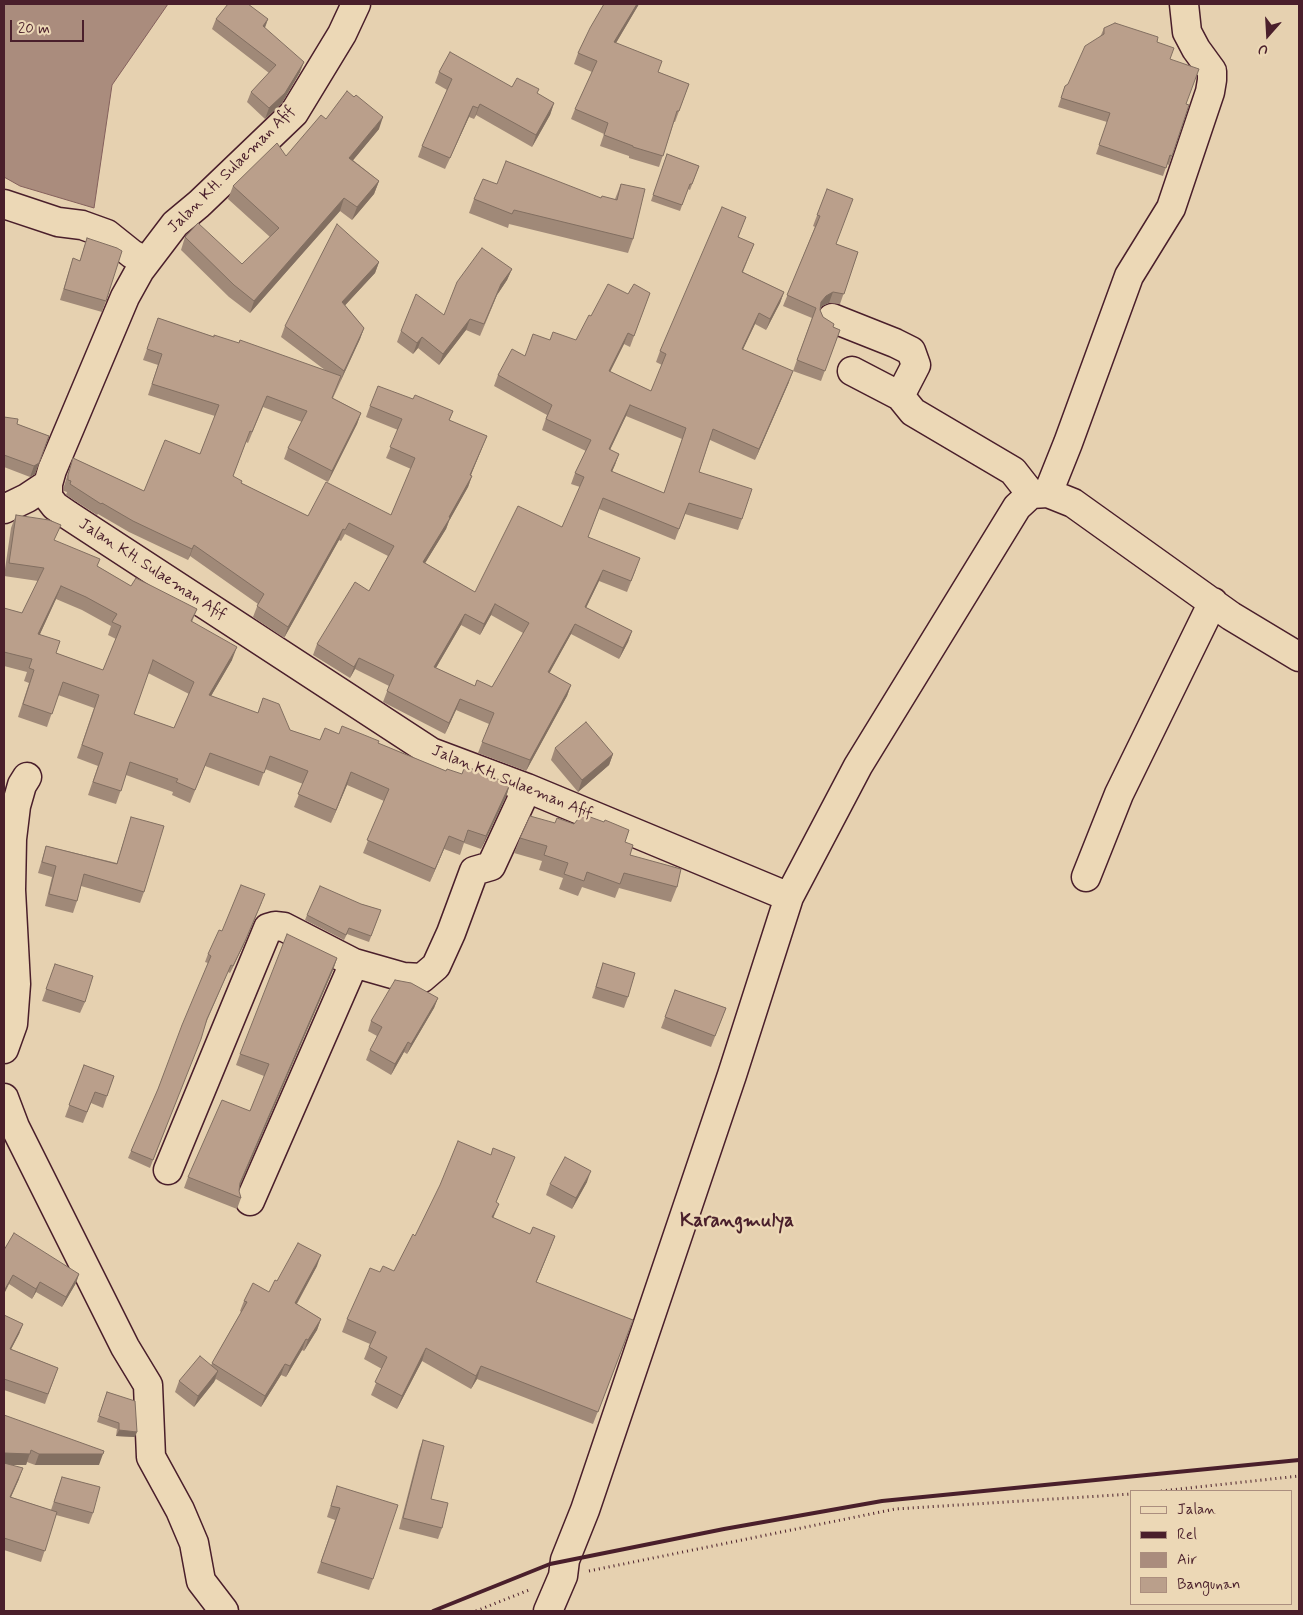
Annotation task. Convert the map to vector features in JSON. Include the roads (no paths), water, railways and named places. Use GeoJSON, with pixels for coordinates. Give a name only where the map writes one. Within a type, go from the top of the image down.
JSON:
{"type":"FeatureCollection","features":[{"type":"Feature","properties":{"kind":"street","name":"Jalan KH. Sulaeman Afif"},"geometry":{"type":"LineString","coordinates":[[356,4],[342,34],[294,113],[200,204],[176,224],[146,262],[124,297],[48,484],[48,497],[55,506],[431,752],[527,788],[789,897]]}},
{"type":"Feature","properties":{"kind":"street"},"geometry":{"type":"LineString","coordinates":[[548,1611],[563,1576],[565,1560],[585,1510],[789,897],[858,766],[1017,507],[1040,494],[1071,433],[1129,276],[1171,208],[1210,92],[1212,80],[1212,71],[1196,49],[1187,32],[1184,4]]}},
{"type":"Feature","properties":{"kind":"street"},"geometry":{"type":"LineString","coordinates":[[4,204],[58,222],[82,225],[107,234],[132,254],[146,262]]}},
{"type":"Feature","properties":{"kind":"street"},"geometry":{"type":"LineString","coordinates":[[832,318],[911,351],[916,366],[900,396]]}},
{"type":"Feature","properties":{"kind":"street"},"geometry":{"type":"LineString","coordinates":[[852,371],[900,396],[913,412],[1013,471],[1040,494],[1073,503],[1231,616],[1299,657]]}},
{"type":"Feature","properties":{"kind":"street"},"geometry":{"type":"LineString","coordinates":[[4,509],[27,498],[48,484]]}},
{"type":"Feature","properties":{"kind":"street"},"geometry":{"type":"LineString","coordinates":[[1086,877],[1119,794],[1213,602]]}},
{"type":"Feature","properties":{"kind":"street"},"geometry":{"type":"LineString","coordinates":[[4,1049],[13,1024],[16,984],[11,890],[12,839],[16,806],[22,785],[27,776]]}},
{"type":"Feature","properties":{"kind":"street"},"geometry":{"type":"LineString","coordinates":[[168,1170],[268,928],[284,926],[354,963],[403,976],[422,978],[436,966],[451,933],[474,871],[491,866],[527,788]]}},
{"type":"Feature","properties":{"kind":"street"},"geometry":{"type":"LineString","coordinates":[[250,1201],[354,963]]}},
{"type":"Feature","properties":{"kind":"street"},"geometry":{"type":"LineString","coordinates":[[4,1098],[15,1127],[125,1347],[148,1385],[151,1457],[180,1510],[194,1543],[201,1581],[224,1611]]}},
{"type":"Feature","properties":{"kind":"water"},"geometry":{"type":"Polygon","coordinates":[[[4,4],[168,4],[112,85],[94,208],[20,186],[4,177],[4,4]]]}},
{"type":"Feature","properties":{"kind":"railway"},"geometry":{"type":"LineString","coordinates":[[433,1611],[550,1564],[724,1529],[882,1501],[1299,1460]]}},
{"type":"Feature","properties":{"kind":"district","name":"Karangmulya"},"geometry":{"type":"Point","coordinates":[737,1222]}}]}
